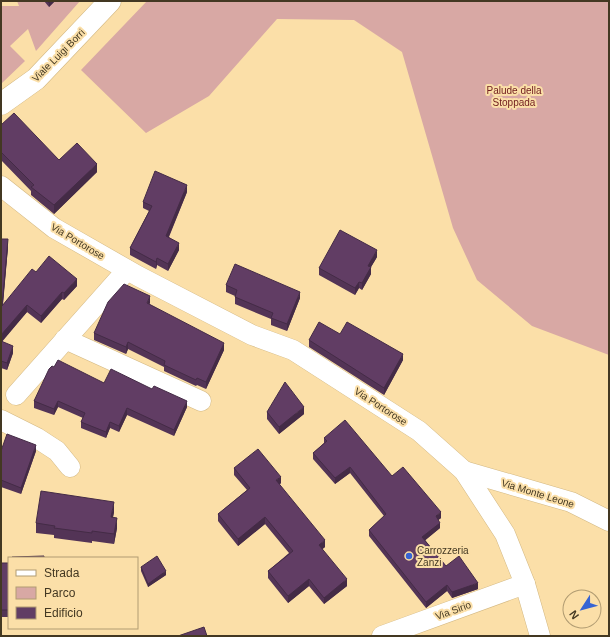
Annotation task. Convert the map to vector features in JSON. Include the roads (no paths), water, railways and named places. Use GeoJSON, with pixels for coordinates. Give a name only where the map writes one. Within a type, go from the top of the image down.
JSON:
{"type":"FeatureCollection","features":[{"type":"Feature","properties":{"kind":"main road","name":"Viale Luigi Borri"},"geometry":{"type":"LineString","coordinates":[[1,104],[36,79],[110,1]]}},
{"type":"Feature","properties":{"kind":"street","name":"Via Portorose"},"geometry":{"type":"LineString","coordinates":[[1,171],[31,210]]}},
{"type":"Feature","properties":{"kind":"street","name":"Via Portorose"},"geometry":{"type":"LineString","coordinates":[[1,186],[54,228],[127,270],[252,335],[293,350],[419,431],[464,471],[505,534],[524,584],[540,636]]}},
{"type":"Feature","properties":{"kind":"street"},"geometry":{"type":"LineString","coordinates":[[16,395],[127,270]]}},
{"type":"Feature","properties":{"kind":"street"},"geometry":{"type":"LineString","coordinates":[[65,339],[201,401]]}},
{"type":"Feature","properties":{"kind":"street"},"geometry":{"type":"LineString","coordinates":[[1,420],[37,438],[57,451],[70,466]]}},
{"type":"Feature","properties":{"kind":"street","name":"Via Monte Leone"},"geometry":{"type":"LineString","coordinates":[[464,471],[571,502],[609,521]]}},
{"type":"Feature","properties":{"kind":"street","name":"Via Sirio"},"geometry":{"type":"LineString","coordinates":[[382,636],[524,584]]}},
{"type":"Feature","properties":{"kind":"place","name":"Carrozzeria Zanzi"},"geometry":{"type":"Point","coordinates":[409,556]}},
{"type":"Feature","properties":{"kind":"park label","name":"Palude della Stoppada"},"geometry":{"type":"Point","coordinates":[514,96]}}]}
